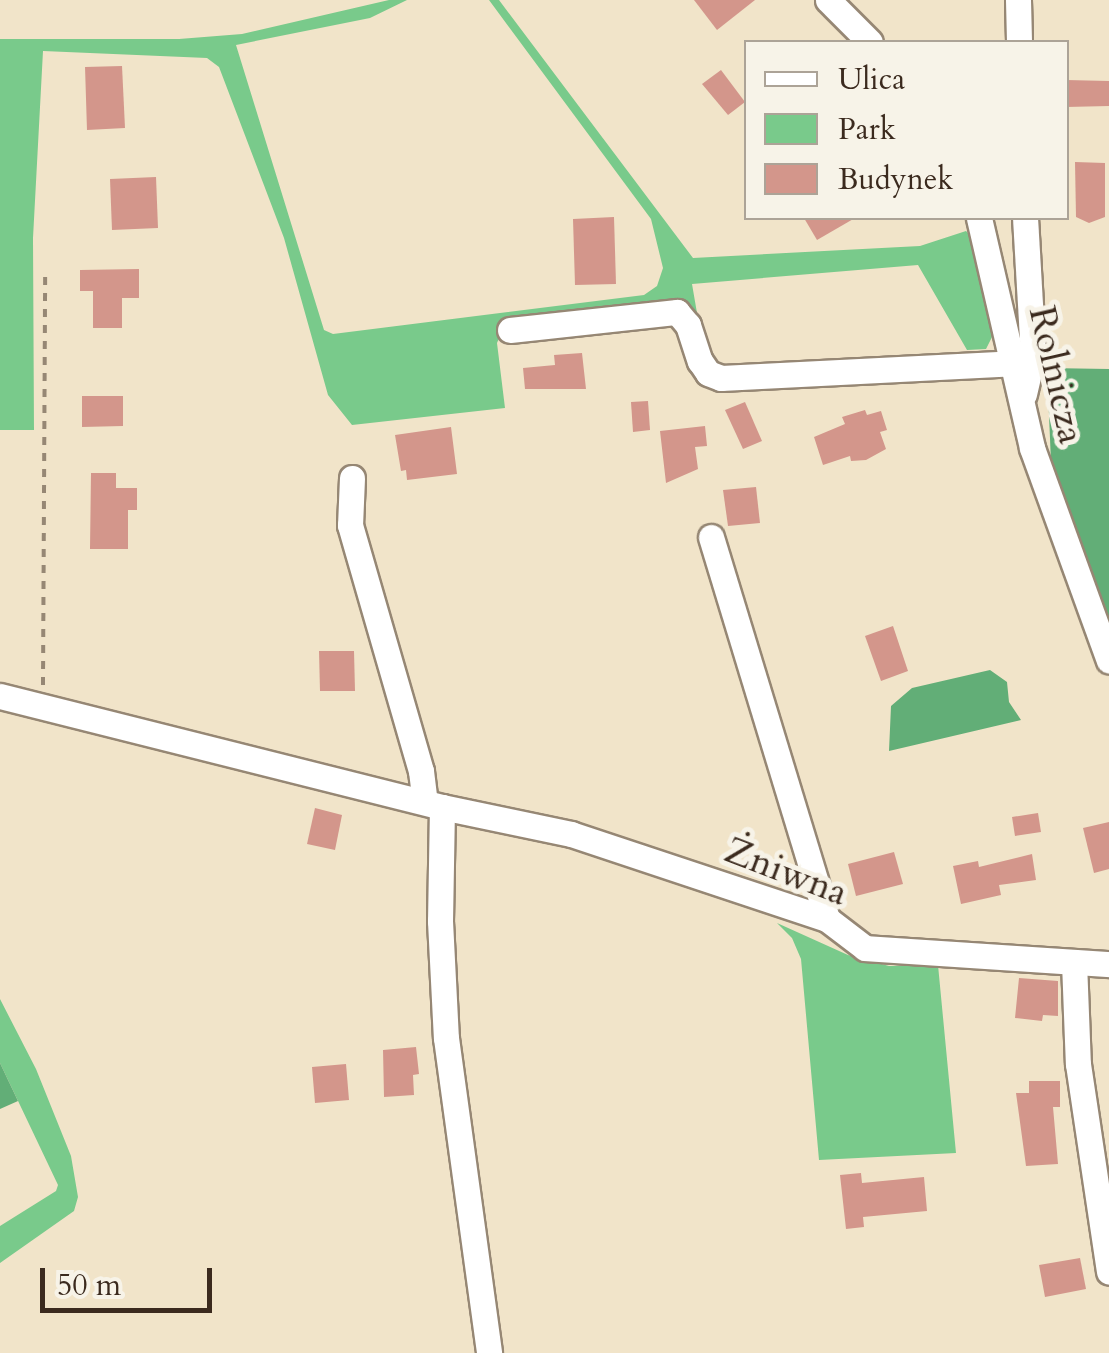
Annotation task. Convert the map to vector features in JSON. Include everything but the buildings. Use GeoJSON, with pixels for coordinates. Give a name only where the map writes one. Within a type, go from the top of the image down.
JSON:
{"type":"FeatureCollection","features":[{"type":"Feature","properties":{"kind":"street"},"geometry":{"type":"LineString","coordinates":[[828,0],[868,40]]}},
{"type":"Feature","properties":{"kind":"street"},"geometry":{"type":"LineString","coordinates":[[1018,0],[1019,40]]}},
{"type":"Feature","properties":{"kind":"street","name":"Rolnicza"},"geometry":{"type":"LineString","coordinates":[[979,220],[1032,448],[1109,661]]}},
{"type":"Feature","properties":{"kind":"street"},"geometry":{"type":"LineString","coordinates":[[1022,404],[1033,356],[1025,220]]}},
{"type":"Feature","properties":{"kind":"street"},"geometry":{"type":"LineString","coordinates":[[510,330],[677,312],[688,325],[700,361],[708,373],[720,378],[1013,364]]}},
{"type":"Feature","properties":{"kind":"street"},"geometry":{"type":"LineString","coordinates":[[352,478],[350,525],[433,805],[446,1038],[489,1353]]}},
{"type":"Feature","properties":{"kind":"street"},"geometry":{"type":"LineString","coordinates":[[710,537],[827,919]]}},
{"type":"Feature","properties":{"kind":"street","name":"Żniwna"},"geometry":{"type":"LineString","coordinates":[[0,696],[42,703],[433,805],[571,834],[827,919],[865,948],[1109,964]]}},
{"type":"Feature","properties":{"kind":"street"},"geometry":{"type":"LineString","coordinates":[[1074,962],[1078,1064],[1109,1272]]}},
{"type":"Feature","properties":{"kind":"path"},"geometry":{"type":"LineString","coordinates":[[42,703],[44,274]]}},
{"type":"Feature","properties":{"kind":"green space"},"geometry":{"type":"Polygon","coordinates":[[[389,0],[407,0],[370,18],[236,45],[324,330],[333,334],[644,295],[657,286],[663,268],[651,219],[489,0],[499,0],[693,258],[920,246],[966,231],[975,240],[992,337],[986,349],[967,350],[918,265],[692,284],[702,342],[687,311],[506,322],[497,343],[505,408],[352,425],[328,395],[284,238],[219,67],[207,58],[43,51],[33,238],[34,430],[0,430],[0,39],[179,39],[242,34],[389,0]]]}},
{"type":"Feature","properties":{"kind":"green space"},"geometry":{"type":"Polygon","coordinates":[[[1047,368],[1109,369],[1109,625],[1051,462],[1047,368]]]}},
{"type":"Feature","properties":{"kind":"green space"},"geometry":{"type":"Polygon","coordinates":[[[990,670],[1007,682],[1009,702],[1021,720],[889,751],[891,706],[912,688],[990,670]]]}},
{"type":"Feature","properties":{"kind":"green space"},"geometry":{"type":"Polygon","coordinates":[[[777,923],[848,955],[889,966],[938,965],[956,1153],[819,1160],[801,959],[792,938],[777,923]]]}},
{"type":"Feature","properties":{"kind":"green space"},"geometry":{"type":"Polygon","coordinates":[[[0,999],[36,1069],[71,1156],[78,1197],[74,1211],[0,1263],[0,1226],[56,1191],[58,1185],[0,1063],[0,999]]]}},
{"type":"Feature","properties":{"kind":"green space"},"geometry":{"type":"Polygon","coordinates":[[[0,1063],[18,1101],[0,1109],[0,1063]]]}}]}
